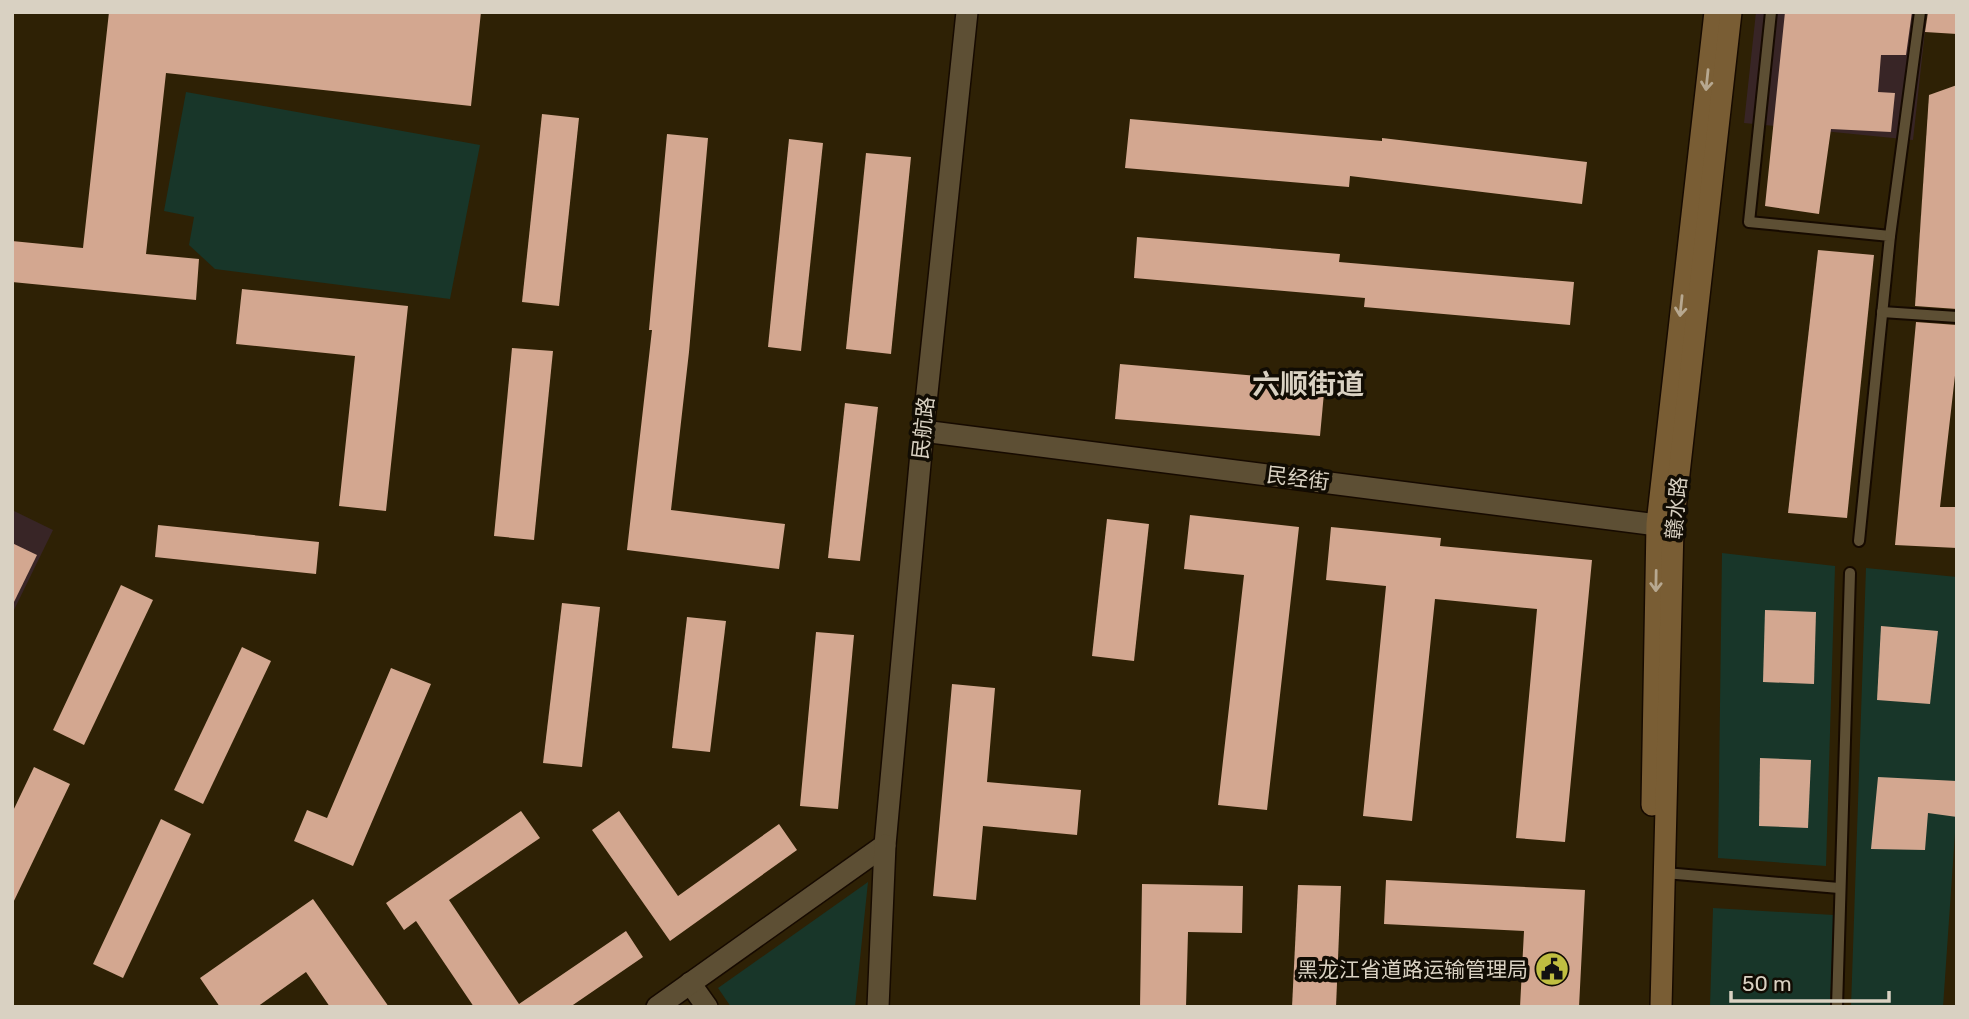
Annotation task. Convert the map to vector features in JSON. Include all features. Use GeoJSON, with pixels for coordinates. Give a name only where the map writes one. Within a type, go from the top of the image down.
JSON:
{"type":"FeatureCollection","features":[{"type":"Feature","properties":{"kind":"main road","name":"赣水路"},"geometry":{"type":"LineString","coordinates":[[1647,1007],[1665,526],[1715,12]]}},
{"type":"Feature","properties":{"kind":"main road","name":"赣水路"},"geometry":{"type":"LineString","coordinates":[[1661,1007],[1665,873],[1665,526],[1731,12]]}},
{"type":"Feature","properties":{"kind":"street","name":"民航路"},"geometry":{"type":"LineString","coordinates":[[878,1007],[885,845],[923,431],[967,12]]}},
{"type":"Feature","properties":{"kind":"street","name":"民经街"},"geometry":{"type":"LineString","coordinates":[[923,431],[1665,526]]}},
{"type":"Feature","properties":{"kind":"street"},"geometry":{"type":"LineString","coordinates":[[657,1007],[885,845]]}},
{"type":"Feature","properties":{"kind":"street"},"geometry":{"type":"LineString","coordinates":[[690,983],[707,1007]]}},
{"type":"Feature","properties":{"kind":"lane"},"geometry":{"type":"LineString","coordinates":[[1771,12],[1749,222],[1890,236]]}},
{"type":"Feature","properties":{"kind":"lane"},"geometry":{"type":"LineString","coordinates":[[1859,541],[1890,236],[1920,12]]}},
{"type":"Feature","properties":{"kind":"lane"},"geometry":{"type":"LineString","coordinates":[[1882,312],[1957,317]]}},
{"type":"Feature","properties":{"kind":"lane"},"geometry":{"type":"LineString","coordinates":[[1837,1007],[1850,573]]}},
{"type":"Feature","properties":{"kind":"lane"},"geometry":{"type":"LineString","coordinates":[[1665,873],[1839,888]]}},
{"type":"Feature","properties":{"kind":"shaded area"},"geometry":{"type":"Polygon","coordinates":[[[1756,12],[1927,12],[1913,140],[1744,123],[1756,12]]]}},
{"type":"Feature","properties":{"kind":"shaded area"},"geometry":{"type":"Polygon","coordinates":[[[12,510],[53,530],[12,614],[12,510]]]}},
{"type":"Feature","properties":{"kind":"green space"},"geometry":{"type":"Polygon","coordinates":[[[186,92],[480,145],[450,299],[215,269],[189,245],[194,217],[164,211],[186,92]]]}},
{"type":"Feature","properties":{"kind":"green space"},"geometry":{"type":"Polygon","coordinates":[[[1722,553],[1835,566],[1826,866],[1718,858],[1722,553]]]}},
{"type":"Feature","properties":{"kind":"green space"},"geometry":{"type":"Polygon","coordinates":[[[1866,568],[1957,577],[1957,804],[1943,1007],[1851,1007],[1866,568]]]}},
{"type":"Feature","properties":{"kind":"green space"},"geometry":{"type":"Polygon","coordinates":[[[868,882],[855,1007],[731,1007],[718,988],[868,882]]]}},
{"type":"Feature","properties":{"kind":"green space"},"geometry":{"type":"Polygon","coordinates":[[[1713,908],[1834,915],[1830,1007],[1710,1007],[1713,908]]]}},
{"type":"Feature","properties":{"kind":"building"},"geometry":{"type":"Polygon","coordinates":[[[109,12],[481,12],[471,106],[166,73],[146,254],[199,259],[196,300],[12,282],[12,241],[83,248],[109,12]]]}},
{"type":"Feature","properties":{"kind":"building"},"geometry":{"type":"Polygon","coordinates":[[[1785,12],[1912,12],[1906,55],[1881,55],[1878,92],[1895,93],[1891,132],[1831,129],[1819,214],[1765,206],[1785,12]]]}},
{"type":"Feature","properties":{"kind":"building"},"geometry":{"type":"Polygon","coordinates":[[[1928,12],[1957,12],[1957,34],[1925,32],[1928,12]]]}},
{"type":"Feature","properties":{"kind":"building"},"geometry":{"type":"Polygon","coordinates":[[[1957,85],[1957,309],[1915,306],[1929,95],[1957,85]]]}},
{"type":"Feature","properties":{"kind":"building"},"geometry":{"type":"Polygon","coordinates":[[[542,114],[579,118],[559,306],[522,302],[542,114]]]}},
{"type":"Feature","properties":{"kind":"building"},"geometry":{"type":"Polygon","coordinates":[[[1130,119],[1382,141],[1382,138],[1587,162],[1582,204],[1350,176],[1349,187],[1125,168],[1130,119]]]}},
{"type":"Feature","properties":{"kind":"building"},"geometry":{"type":"Polygon","coordinates":[[[667,134],[708,138],[689,352],[671,510],[785,524],[779,569],[627,550],[652,330],[649,330],[667,134]]]}},
{"type":"Feature","properties":{"kind":"building"},"geometry":{"type":"Polygon","coordinates":[[[789,139],[823,143],[801,351],[768,347],[789,139]]]}},
{"type":"Feature","properties":{"kind":"building"},"geometry":{"type":"Polygon","coordinates":[[[866,153],[911,157],[891,354],[846,349],[866,153]]]}},
{"type":"Feature","properties":{"kind":"building"},"geometry":{"type":"Polygon","coordinates":[[[1137,237],[1340,254],[1339,262],[1574,282],[1570,325],[1364,307],[1365,298],[1134,278],[1137,237]]]}},
{"type":"Feature","properties":{"kind":"building"},"geometry":{"type":"Polygon","coordinates":[[[1818,250],[1874,255],[1847,518],[1788,513],[1818,250]]]}},
{"type":"Feature","properties":{"kind":"building"},"geometry":{"type":"Polygon","coordinates":[[[242,289],[408,306],[386,511],[339,506],[355,356],[236,344],[242,289]]]}},
{"type":"Feature","properties":{"kind":"building"},"geometry":{"type":"Polygon","coordinates":[[[1916,322],[1957,325],[1957,358],[1940,507],[1957,507],[1957,548],[1895,545],[1916,322]]]}},
{"type":"Feature","properties":{"kind":"building"},"geometry":{"type":"Polygon","coordinates":[[[512,348],[553,351],[534,540],[494,536],[512,348]]]}},
{"type":"Feature","properties":{"kind":"building"},"geometry":{"type":"Polygon","coordinates":[[[1120,364],[1325,382],[1320,436],[1115,419],[1120,364]]]}},
{"type":"Feature","properties":{"kind":"building"},"geometry":{"type":"Polygon","coordinates":[[[845,403],[878,407],[860,561],[828,558],[845,403]]]}},
{"type":"Feature","properties":{"kind":"building"},"geometry":{"type":"Polygon","coordinates":[[[1190,515],[1299,527],[1267,810],[1218,805],[1244,575],[1184,569],[1190,515]]]}},
{"type":"Feature","properties":{"kind":"building"},"geometry":{"type":"Polygon","coordinates":[[[1107,519],[1149,524],[1134,661],[1092,656],[1107,519]]]}},
{"type":"Feature","properties":{"kind":"building"},"geometry":{"type":"Polygon","coordinates":[[[158,525],[319,542],[316,574],[155,557],[158,525]]]}},
{"type":"Feature","properties":{"kind":"building"},"geometry":{"type":"Polygon","coordinates":[[[1331,527],[1441,538],[1440,546],[1592,560],[1565,842],[1516,838],[1537,609],[1435,599],[1412,821],[1363,816],[1386,586],[1326,580],[1331,527]]]}},
{"type":"Feature","properties":{"kind":"building"},"geometry":{"type":"Polygon","coordinates":[[[12,543],[37,555],[12,606],[12,543]]]}},
{"type":"Feature","properties":{"kind":"building"},"geometry":{"type":"Polygon","coordinates":[[[121,585],[153,600],[84,745],[53,730],[121,585]]]}},
{"type":"Feature","properties":{"kind":"building"},"geometry":{"type":"Polygon","coordinates":[[[562,603],[600,607],[582,767],[543,763],[562,603]]]}},
{"type":"Feature","properties":{"kind":"building"},"geometry":{"type":"Polygon","coordinates":[[[1765,610],[1816,612],[1814,684],[1763,682],[1765,610]]]}},
{"type":"Feature","properties":{"kind":"building"},"geometry":{"type":"Polygon","coordinates":[[[687,617],[726,621],[710,752],[672,748],[687,617]]]}},
{"type":"Feature","properties":{"kind":"building"},"geometry":{"type":"Polygon","coordinates":[[[1881,626],[1938,631],[1930,704],[1877,700],[1881,626]]]}},
{"type":"Feature","properties":{"kind":"building"},"geometry":{"type":"Polygon","coordinates":[[[816,632],[854,635],[838,809],[800,806],[816,632]]]}},
{"type":"Feature","properties":{"kind":"building"},"geometry":{"type":"Polygon","coordinates":[[[242,647],[271,661],[203,804],[174,790],[242,647]]]}},
{"type":"Feature","properties":{"kind":"building"},"geometry":{"type":"Polygon","coordinates":[[[391,668],[431,684],[353,866],[294,841],[307,810],[327,818],[391,668]]]}},
{"type":"Feature","properties":{"kind":"building"},"geometry":{"type":"Polygon","coordinates":[[[952,684],[995,688],[987,782],[1081,790],[1077,835],[983,826],[976,900],[933,896],[952,684]]]}},
{"type":"Feature","properties":{"kind":"building"},"geometry":{"type":"Polygon","coordinates":[[[1760,758],[1811,760],[1808,828],[1759,826],[1760,758]]]}},
{"type":"Feature","properties":{"kind":"building"},"geometry":{"type":"Polygon","coordinates":[[[34,767],[70,784],[12,905],[12,813],[34,767]]]}},
{"type":"Feature","properties":{"kind":"building"},"geometry":{"type":"Polygon","coordinates":[[[1878,777],[1957,781],[1957,817],[1928,813],[1925,850],[1871,849],[1878,777]]]}},
{"type":"Feature","properties":{"kind":"building"},"geometry":{"type":"Polygon","coordinates":[[[521,811],[540,838],[449,900],[519,1004],[626,931],[643,957],[570,1007],[474,1007],[416,921],[404,930],[386,903],[521,811]]]}},
{"type":"Feature","properties":{"kind":"building"},"geometry":{"type":"Polygon","coordinates":[[[619,811],[678,896],[779,824],[797,850],[670,941],[592,830],[619,811]]]}},
{"type":"Feature","properties":{"kind":"building"},"geometry":{"type":"Polygon","coordinates":[[[161,819],[191,834],[123,978],[93,964],[161,819]]]}},
{"type":"Feature","properties":{"kind":"building","name":"黑龙江省道路运输管理局"},"geometry":{"type":"Polygon","coordinates":[[[1386,880],[1585,890],[1579,1007],[1520,1007],[1524,931],[1384,924],[1386,880]]]}},
{"type":"Feature","properties":{"kind":"building"},"geometry":{"type":"Polygon","coordinates":[[[1142,884],[1243,886],[1242,933],[1188,932],[1186,1007],[1140,1007],[1142,884]]]}},
{"type":"Feature","properties":{"kind":"building"},"geometry":{"type":"Polygon","coordinates":[[[1298,885],[1341,886],[1336,1007],[1292,1007],[1298,885]]]}},
{"type":"Feature","properties":{"kind":"building"},"geometry":{"type":"Polygon","coordinates":[[[313,899],[389,1007],[330,1007],[306,972],[257,1007],[220,1007],[200,978],[313,899]]]}},
{"type":"Feature","properties":{"kind":"place","name":"黑龙江省道路运输管理局"},"geometry":{"type":"Point","coordinates":[1552,969]}},
{"type":"Feature","properties":{"kind":"district","name":"六顺街道"},"geometry":{"type":"Point","coordinates":[1308,384]}}]}
